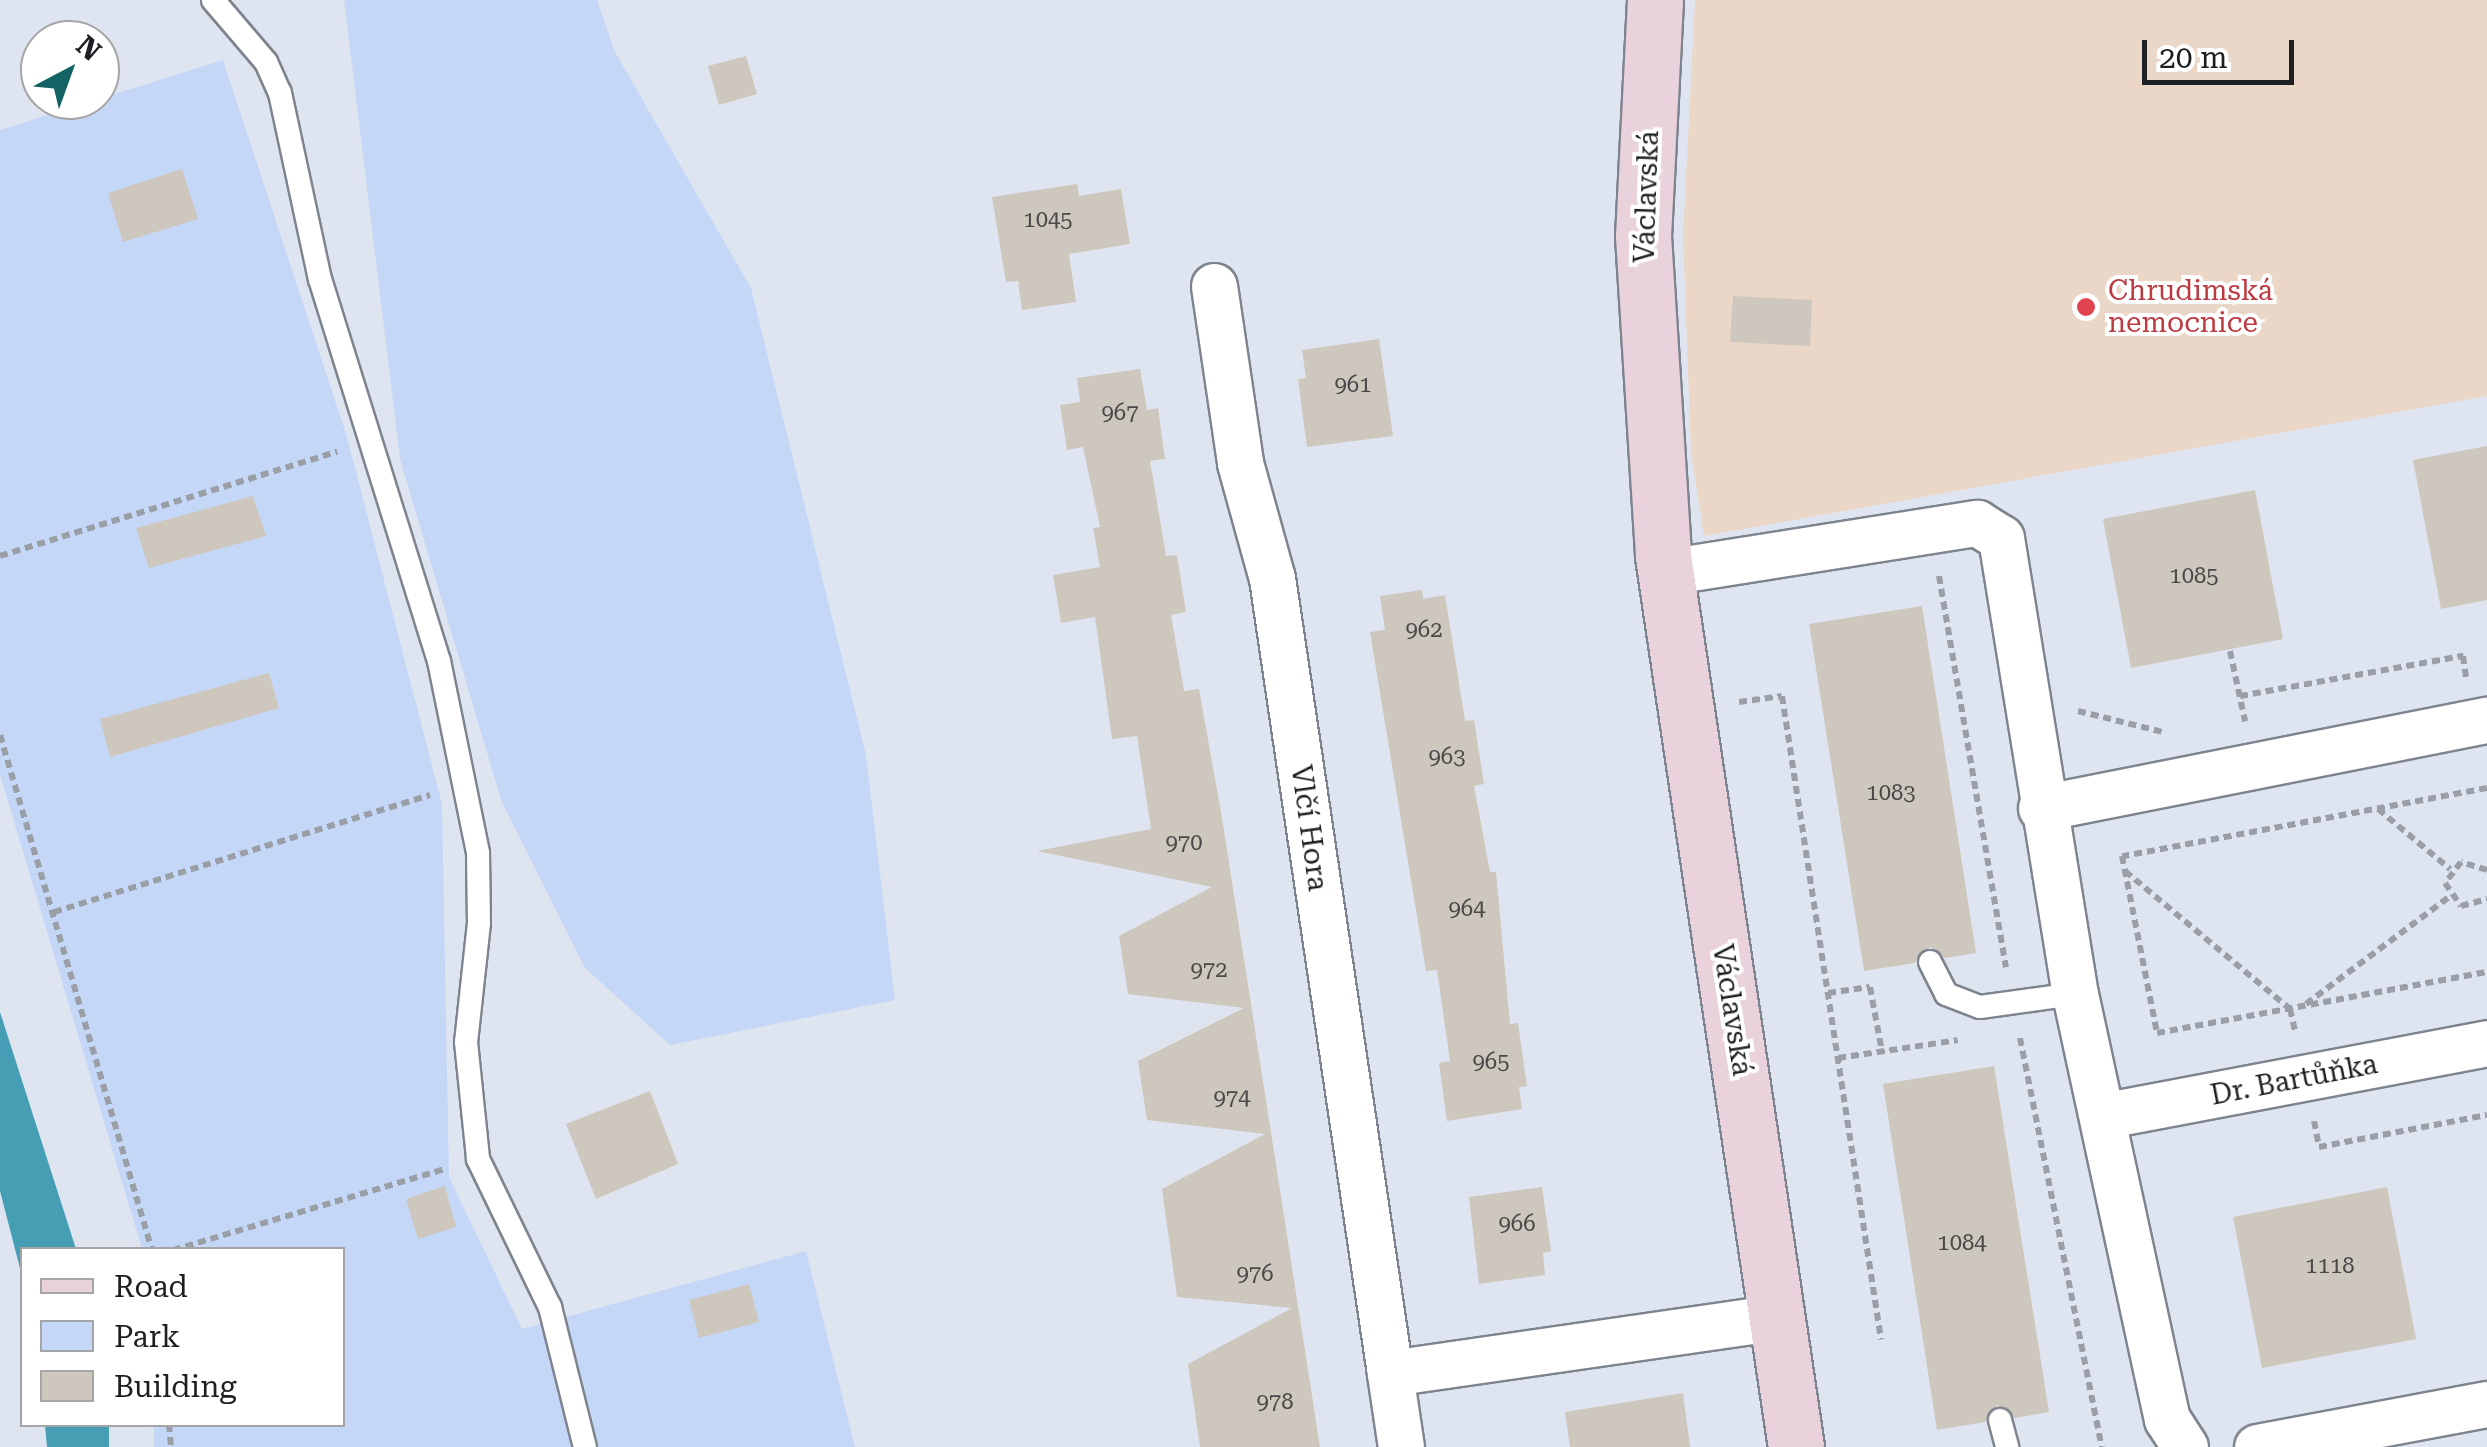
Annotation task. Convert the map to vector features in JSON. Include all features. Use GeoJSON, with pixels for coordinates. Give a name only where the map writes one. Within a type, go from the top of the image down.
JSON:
{"type":"FeatureCollection","features":[{"type":"Feature","properties":{"kind":"street","name":"Václavská"},"geometry":{"type":"LineString","coordinates":[[1655,0],[1643,236],[1666,572],[1796,1447]]}},
{"type":"Feature","properties":{"kind":"street","name":"Vlčí Hora"},"geometry":{"type":"LineString","coordinates":[[1214,286],[1240,464],[1272,578],[1402,1447]]}},
{"type":"Feature","properties":{"kind":"street"},"geometry":{"type":"LineString","coordinates":[[1666,572],[1987,525],[2004,550],[2041,808],[2075,994],[2167,1420],[2177,1446]]}},
{"type":"Feature","properties":{"kind":"street"},"geometry":{"type":"LineString","coordinates":[[2041,808],[2477,704]]}},
{"type":"Feature","properties":{"kind":"street","name":"Dr. Bartůňka"},"geometry":{"type":"LineString","coordinates":[[2102,1116],[2487,1043]]}},
{"type":"Feature","properties":{"kind":"street"},"geometry":{"type":"LineString","coordinates":[[1390,1373],[1778,1316]]}},
{"type":"Feature","properties":{"kind":"street"},"geometry":{"type":"LineString","coordinates":[[2257,1447],[2487,1404]]}},
{"type":"Feature","properties":{"kind":"lane"},"geometry":{"type":"LineString","coordinates":[[213,0],[249,38],[280,93],[320,278],[439,661],[478,852],[479,924],[466,1042],[478,1159],[550,1307],[585,1447]]}},
{"type":"Feature","properties":{"kind":"lane"},"geometry":{"type":"LineString","coordinates":[[1930,962],[1946,994],[1980,1007],[2075,994]]}},
{"type":"Feature","properties":{"kind":"lane"},"geometry":{"type":"LineString","coordinates":[[2000,1420],[2007,1447]]}},
{"type":"Feature","properties":{"kind":"path"},"geometry":{"type":"LineString","coordinates":[[0,556],[371,441]]}},
{"type":"Feature","properties":{"kind":"path"},"geometry":{"type":"LineString","coordinates":[[2230,651],[2248,731]]}},
{"type":"Feature","properties":{"kind":"path"},"geometry":{"type":"LineString","coordinates":[[2240,696],[2463,656],[2477,704]]}},
{"type":"Feature","properties":{"kind":"path"},"geometry":{"type":"LineString","coordinates":[[2027,715],[2076,711],[2180,736]]}},
{"type":"Feature","properties":{"kind":"path"},"geometry":{"type":"LineString","coordinates":[[0,736],[151,1247]]}},
{"type":"Feature","properties":{"kind":"path"},"geometry":{"type":"LineString","coordinates":[[54,912],[467,784]]}},
{"type":"Feature","properties":{"kind":"path"},"geometry":{"type":"LineString","coordinates":[[2487,788],[2122,856],[2157,1034],[2487,972]]}},
{"type":"Feature","properties":{"kind":"path"},"geometry":{"type":"LineString","coordinates":[[2378,808],[2450,869]]}},
{"type":"Feature","properties":{"kind":"path"},"geometry":{"type":"LineString","coordinates":[[2450,869],[2468,860],[2487,869]]}},
{"type":"Feature","properties":{"kind":"path"},"geometry":{"type":"LineString","coordinates":[[2449,898],[2450,869]]}},
{"type":"Feature","properties":{"kind":"path"},"geometry":{"type":"LineString","coordinates":[[2124,870],[2290,1009]]}},
{"type":"Feature","properties":{"kind":"path"},"geometry":{"type":"LineString","coordinates":[[2449,898],[2468,908],[2487,899]]}},
{"type":"Feature","properties":{"kind":"path"},"geometry":{"type":"LineString","coordinates":[[2304,1006],[2449,898]]}},
{"type":"Feature","properties":{"kind":"path"},"geometry":{"type":"LineString","coordinates":[[1828,993],[1870,987],[1882,1052]]}},
{"type":"Feature","properties":{"kind":"path"},"geometry":{"type":"LineString","coordinates":[[1838,1058],[1979,1037]]}},
{"type":"Feature","properties":{"kind":"path"},"geometry":{"type":"LineString","coordinates":[[183,1247],[478,1159]]}},
{"type":"Feature","properties":{"kind":"shaded area","name":"Chrudimská nemocnice"},"geometry":{"type":"Polygon","coordinates":[[[1695,0],[2487,0],[2487,396],[1704,536],[1691,453],[1683,236],[1695,0]]]}},
{"type":"Feature","properties":{"kind":"shaded area"},"geometry":{"type":"Polygon","coordinates":[[[0,1012],[75,1247],[20,1247],[20,1268],[0,1191],[0,1012]]]}},
{"type":"Feature","properties":{"kind":"shaded area"},"geometry":{"type":"Polygon","coordinates":[[[45,1427],[109,1427],[109,1447],[47,1447],[45,1427]]]}},
{"type":"Feature","properties":{"kind":"green space"},"geometry":{"type":"Polygon","coordinates":[[[344,0],[597,0],[615,52],[751,288],[866,755],[895,1000],[670,1045],[585,968],[501,800],[400,459],[344,0]]]}},
{"type":"Feature","properties":{"kind":"green space"},"geometry":{"type":"Polygon","coordinates":[[[223,60],[347,437],[442,804],[449,1177],[522,1329],[806,1251],[855,1447],[154,1447],[154,1427],[345,1427],[345,1247],[141,1247],[0,775],[0,130],[32,120],[120,120],[120,92],[223,60]]]}},
{"type":"Feature","properties":{"kind":"building"},"geometry":{"type":"Polygon","coordinates":[[[746,56],[757,94],[719,105],[708,66],[746,56]]]}},
{"type":"Feature","properties":{"kind":"building"},"geometry":{"type":"Polygon","coordinates":[[[182,169],[198,219],[123,242],[108,193],[182,169]]]}},
{"type":"Feature","properties":{"kind":"building"},"geometry":{"type":"Polygon","coordinates":[[[1077,184],[1079,196],[1121,189],[1130,244],[1069,254],[1076,302],[1022,310],[1018,281],[1006,282],[992,197],[1077,184]]]}},
{"type":"Feature","properties":{"kind":"building"},"geometry":{"type":"Polygon","coordinates":[[[1733,296],[1812,300],[1810,346],[1730,342],[1733,296]]]}},
{"type":"Feature","properties":{"kind":"building"},"geometry":{"type":"Polygon","coordinates":[[[1379,339],[1393,436],[1307,447],[1298,379],[1306,378],[1302,350],[1379,339]]]}},
{"type":"Feature","properties":{"kind":"building"},"geometry":{"type":"Polygon","coordinates":[[[1140,369],[1147,410],[1158,408],[1165,459],[1150,461],[1166,556],[1177,555],[1186,612],[1171,615],[1184,691],[1199,689],[1320,1447],[1200,1447],[1188,1364],[1292,1308],[1177,1297],[1162,1189],[1265,1134],[1147,1120],[1138,1061],[1244,1008],[1128,994],[1119,936],[1212,887],[1037,851],[1151,829],[1137,736],[1112,739],[1095,617],[1061,623],[1053,575],[1100,567],[1093,528],[1100,527],[1083,447],[1067,450],[1060,405],[1080,402],[1077,378],[1140,369]]]}},
{"type":"Feature","properties":{"kind":"building"},"geometry":{"type":"Polygon","coordinates":[[[2487,446],[2487,600],[2441,609],[2413,460],[2487,446]]]}},
{"type":"Feature","properties":{"kind":"building"},"geometry":{"type":"Polygon","coordinates":[[[2255,490],[2283,639],[2131,668],[2103,519],[2255,490]]]}},
{"type":"Feature","properties":{"kind":"building"},"geometry":{"type":"Polygon","coordinates":[[[253,496],[266,536],[149,568],[136,528],[253,496]]]}},
{"type":"Feature","properties":{"kind":"building"},"geometry":{"type":"Polygon","coordinates":[[[1422,590],[1423,599],[1445,595],[1465,721],[1474,720],[1484,784],[1474,786],[1490,872],[1496,872],[1510,1024],[1518,1023],[1527,1086],[1519,1087],[1522,1109],[1447,1121],[1439,1063],[1450,1061],[1437,970],[1426,971],[1370,632],[1385,630],[1380,596],[1422,590]]]}},
{"type":"Feature","properties":{"kind":"building"},"geometry":{"type":"Polygon","coordinates":[[[1922,606],[1976,953],[1945,958],[1930,947],[1915,963],[1864,971],[1809,624],[1922,606]]]}},
{"type":"Feature","properties":{"kind":"building"},"geometry":{"type":"Polygon","coordinates":[[[269,673],[279,708],[110,757],[100,719],[269,673]]]}},
{"type":"Feature","properties":{"kind":"building"},"geometry":{"type":"Polygon","coordinates":[[[1994,1066],[2049,1412],[2015,1418],[1997,1405],[1985,1422],[1937,1430],[1883,1084],[1994,1066]]]}},
{"type":"Feature","properties":{"kind":"building"},"geometry":{"type":"Polygon","coordinates":[[[650,1091],[678,1164],[596,1199],[566,1124],[650,1091]]]}},
{"type":"Feature","properties":{"kind":"building"},"geometry":{"type":"Polygon","coordinates":[[[445,1186],[456,1227],[418,1239],[406,1199],[445,1186]]]}},
{"type":"Feature","properties":{"kind":"building"},"geometry":{"type":"Polygon","coordinates":[[[1542,1187],[1551,1251],[1543,1253],[1545,1275],[1479,1284],[1469,1197],[1542,1187]]]}},
{"type":"Feature","properties":{"kind":"building"},"geometry":{"type":"Polygon","coordinates":[[[2387,1187],[2416,1339],[2262,1368],[2233,1217],[2387,1187]]]}},
{"type":"Feature","properties":{"kind":"building"},"geometry":{"type":"Polygon","coordinates":[[[749,1284],[759,1322],[699,1338],[689,1300],[749,1284]]]}},
{"type":"Feature","properties":{"kind":"building"},"geometry":{"type":"Polygon","coordinates":[[[1683,1393],[1690,1447],[1570,1447],[1565,1412],[1683,1393]]]}},
{"type":"Feature","properties":{"kind":"place","name":"Chrudimská nemocnice"},"geometry":{"type":"Point","coordinates":[2086,307]}}]}
